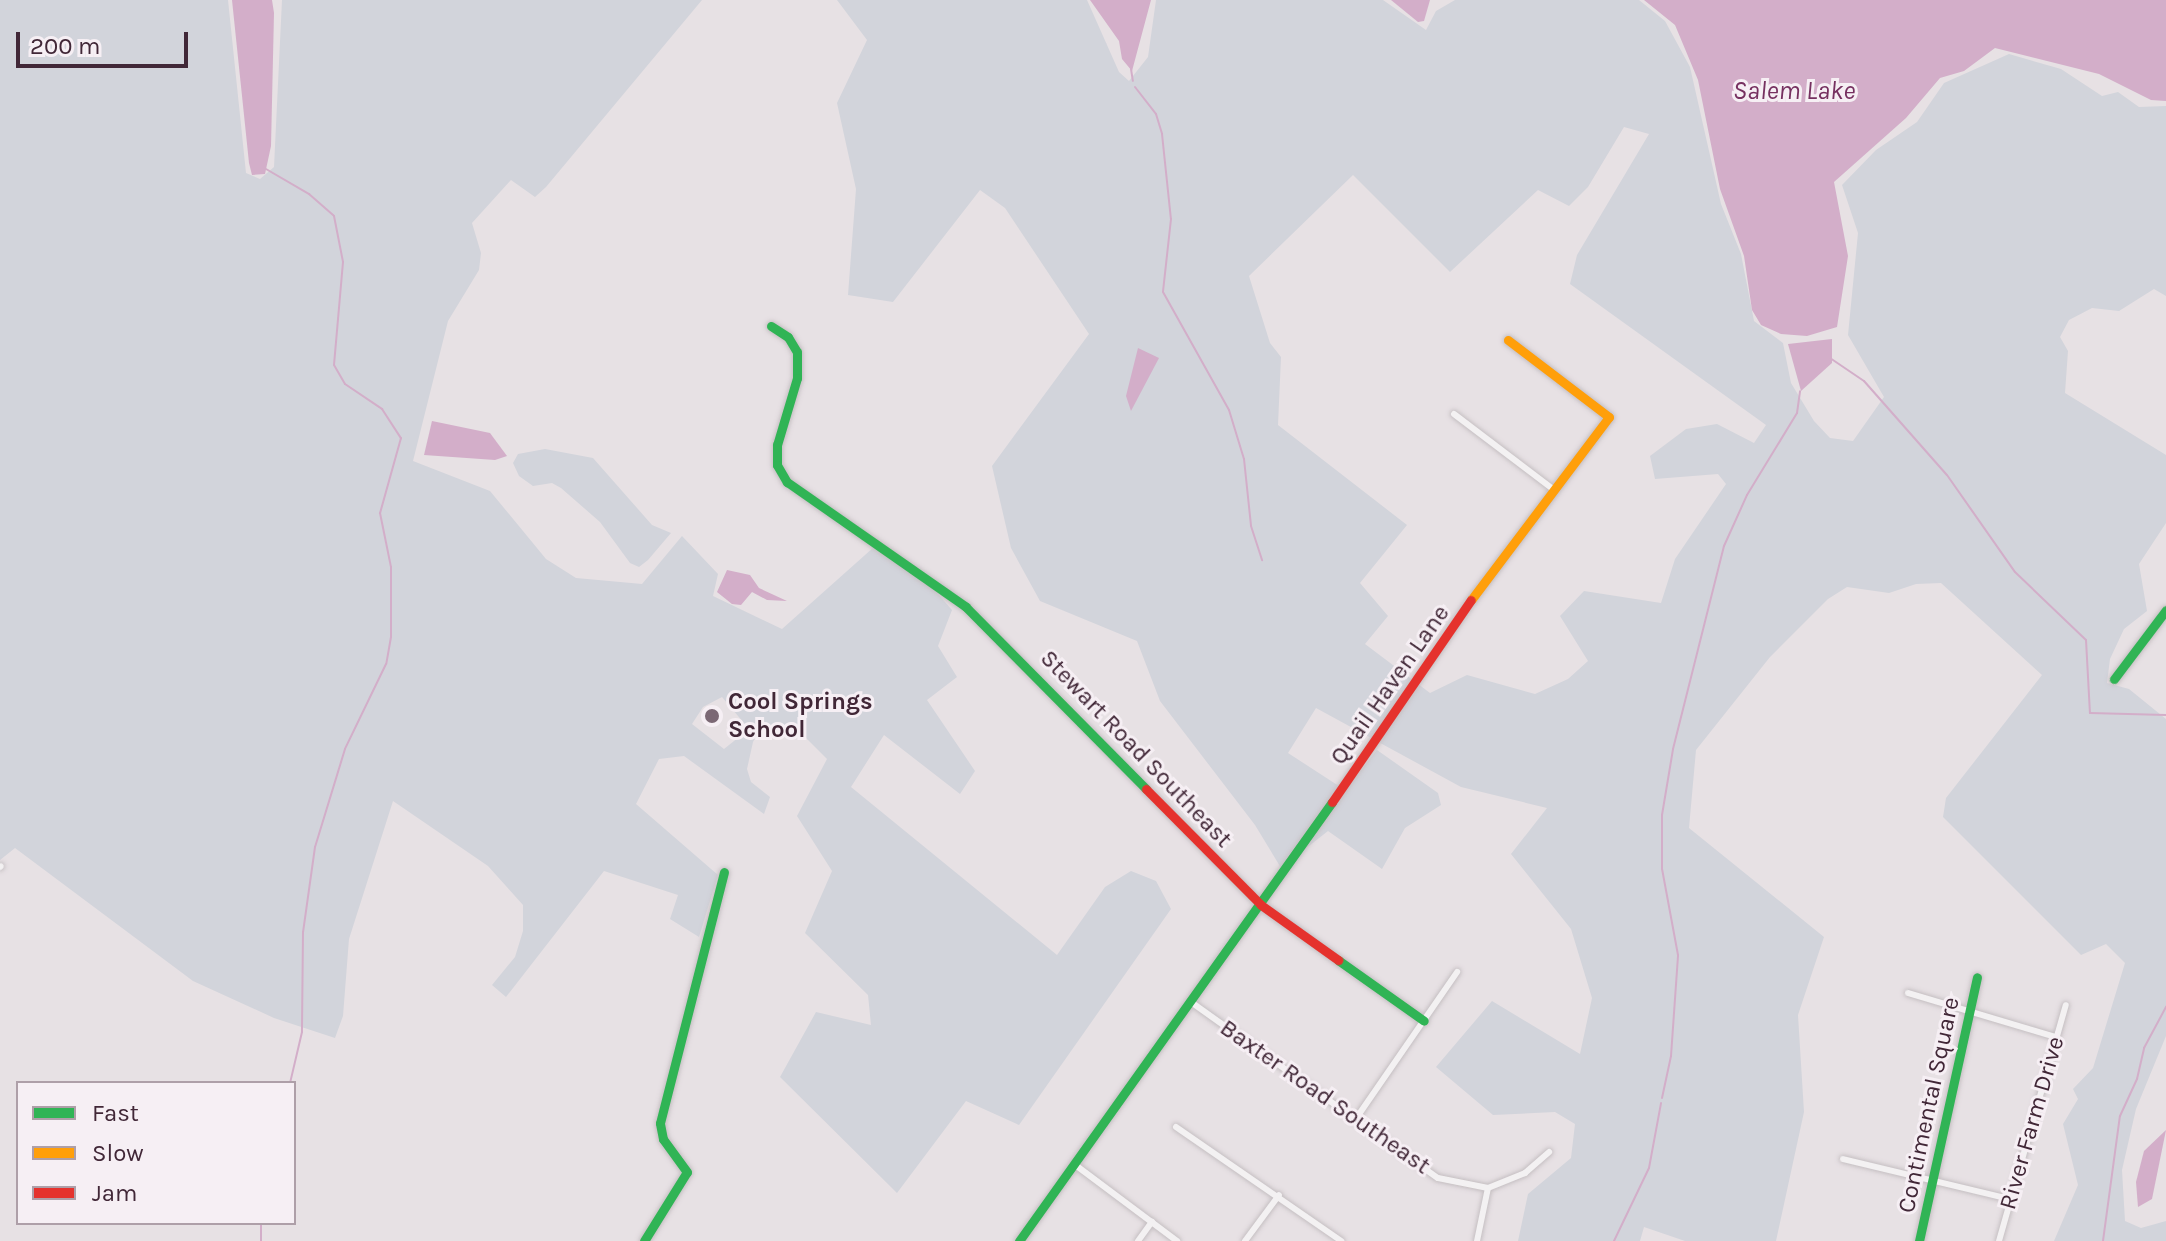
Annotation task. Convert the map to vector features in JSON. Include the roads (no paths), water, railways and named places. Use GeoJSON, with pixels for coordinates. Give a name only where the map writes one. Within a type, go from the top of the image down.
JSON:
{"type":"FeatureCollection","features":[{"type":"Feature","properties":{"kind":"street","name":"Stewart Road Southeast"},"geometry":{"type":"LineString","coordinates":[[771,326],[788,337],[797,352],[797,378],[777,445],[777,465],[787,482],[966,607],[1261,905]]}},
{"type":"Feature","properties":{"kind":"street","name":"Quail Haven Lane"},"geometry":{"type":"LineString","coordinates":[[1261,905],[1609,417],[1508,340]]}},
{"type":"Feature","properties":{"kind":"street"},"geometry":{"type":"LineString","coordinates":[[1454,414],[1554,490]]}},
{"type":"Feature","properties":{"kind":"street"},"geometry":{"type":"LineString","coordinates":[[2114,679],[2165,614]]}},
{"type":"Feature","properties":{"kind":"street"},"geometry":{"type":"LineString","coordinates":[[644,1241],[687,1172],[684,1162],[663,1139],[660,1123],[724,872]]}},
{"type":"Feature","properties":{"kind":"street"},"geometry":{"type":"LineString","coordinates":[[1019,1241],[1261,905],[1424,1021]]}},
{"type":"Feature","properties":{"kind":"street"},"geometry":{"type":"LineString","coordinates":[[1355,1120],[1457,972]]}},
{"type":"Feature","properties":{"kind":"street","name":"Contimental Square"},"geometry":{"type":"LineString","coordinates":[[1919,1241],[1977,977]]}},
{"type":"Feature","properties":{"kind":"street"},"geometry":{"type":"LineString","coordinates":[[1908,993],[2056,1037]]}},
{"type":"Feature","properties":{"kind":"street","name":"Baxter Road Southeast"},"geometry":{"type":"LineString","coordinates":[[1191,1002],[1438,1178],[1488,1188]]}},
{"type":"Feature","properties":{"kind":"street","name":"River Farm Drive"},"geometry":{"type":"LineString","coordinates":[[1999,1241],[2066,1005]]}},
{"type":"Feature","properties":{"kind":"street"},"geometry":{"type":"LineString","coordinates":[[1176,1127],[1279,1195],[1341,1241]]}},
{"type":"Feature","properties":{"kind":"street"},"geometry":{"type":"LineString","coordinates":[[1477,1241],[1488,1188],[1525,1173],[1549,1152]]}},
{"type":"Feature","properties":{"kind":"street"},"geometry":{"type":"LineString","coordinates":[[1843,1159],[2009,1199]]}},
{"type":"Feature","properties":{"kind":"street"},"geometry":{"type":"LineString","coordinates":[[1074,1164],[1177,1241]]}},
{"type":"Feature","properties":{"kind":"street"},"geometry":{"type":"LineString","coordinates":[[1245,1241],[1279,1195]]}},
{"type":"Feature","properties":{"kind":"street"},"geometry":{"type":"LineString","coordinates":[[1138,1241],[1152,1222]]}},
{"type":"Feature","properties":{"kind":"water"},"geometry":{"type":"Polygon","coordinates":[[[232,0],[272,0],[271,146],[265,174],[252,175],[249,163],[232,0]]]}},
{"type":"Feature","properties":{"kind":"water"},"geometry":{"type":"Polygon","coordinates":[[[1090,0],[1151,0],[1132,71],[1122,59],[1119,41],[1090,0]]]}},
{"type":"Feature","properties":{"kind":"water"},"geometry":{"type":"Polygon","coordinates":[[[1391,0],[1430,0],[1424,21],[1418,22],[1391,0]]]}},
{"type":"Feature","properties":{"kind":"water","name":"Salem Lake"},"geometry":{"type":"Polygon","coordinates":[[[1644,0],[2166,0],[2166,101],[2151,100],[2099,74],[1995,48],[1964,71],[1940,78],[1906,118],[1834,182],[1848,256],[1837,327],[1807,336],[1781,334],[1761,325],[1752,310],[1744,256],[1720,189],[1698,80],[1675,25],[1644,0]]]}},
{"type":"Feature","properties":{"kind":"water"},"geometry":{"type":"Polygon","coordinates":[[[1832,339],[1832,363],[1801,391],[1788,344],[1832,339]]]}},
{"type":"Feature","properties":{"kind":"water"},"geometry":{"type":"Polygon","coordinates":[[[1138,348],[1159,358],[1131,411],[1126,396],[1138,348]]]}},
{"type":"Feature","properties":{"kind":"water"},"geometry":{"type":"Polygon","coordinates":[[[432,421],[490,433],[507,456],[495,460],[424,455],[432,421]]]}},
{"type":"Feature","properties":{"kind":"water"},"geometry":{"type":"Polygon","coordinates":[[[727,570],[750,575],[759,588],[787,601],[767,600],[752,592],[741,605],[732,604],[717,592],[727,570]]]}},
{"type":"Feature","properties":{"kind":"water"},"geometry":{"type":"Polygon","coordinates":[[[2166,1130],[2152,1199],[2138,1207],[2136,1182],[2144,1151],[2166,1130]]]}},
{"type":"Feature","properties":{"kind":"waterway"},"geometry":{"type":"LineString","coordinates":[[1131,69],[1133,81]]}},
{"type":"Feature","properties":{"kind":"waterway"},"geometry":{"type":"LineString","coordinates":[[1135,87],[1156,114],[1162,134],[1171,219],[1163,292],[1229,410],[1244,459],[1251,526],[1262,560]]}},
{"type":"Feature","properties":{"kind":"waterway"},"geometry":{"type":"LineString","coordinates":[[266,169],[309,194],[334,216],[343,262],[334,365],[345,384],[382,409],[401,438],[380,513],[391,567],[391,637],[386,664],[345,749],[315,847],[303,932],[302,1032],[290,1081]]}},
{"type":"Feature","properties":{"kind":"waterway"},"geometry":{"type":"LineString","coordinates":[[1830,358],[1864,381],[1947,475],[2015,572],[2086,640],[2090,713],[2166,715]]}},
{"type":"Feature","properties":{"kind":"waterway"},"geometry":{"type":"LineString","coordinates":[[1662,1098],[1671,1056],[1678,955],[1662,869],[1662,815],[1673,749],[1724,546],[1747,495],[1797,413],[1800,391]]}},
{"type":"Feature","properties":{"kind":"waterway"},"geometry":{"type":"LineString","coordinates":[[2103,1241],[2120,1116],[2137,1079],[2144,1048],[2166,1007]]}},
{"type":"Feature","properties":{"kind":"waterway"},"geometry":{"type":"LineString","coordinates":[[1614,1241],[1649,1168],[1661,1103]]}},
{"type":"Feature","properties":{"kind":"waterway"},"geometry":{"type":"LineString","coordinates":[[261,1225],[261,1241]]}},
{"type":"Feature","properties":{"kind":"place","name":"Cool Springs School"},"geometry":{"type":"Point","coordinates":[712,716]}}]}
